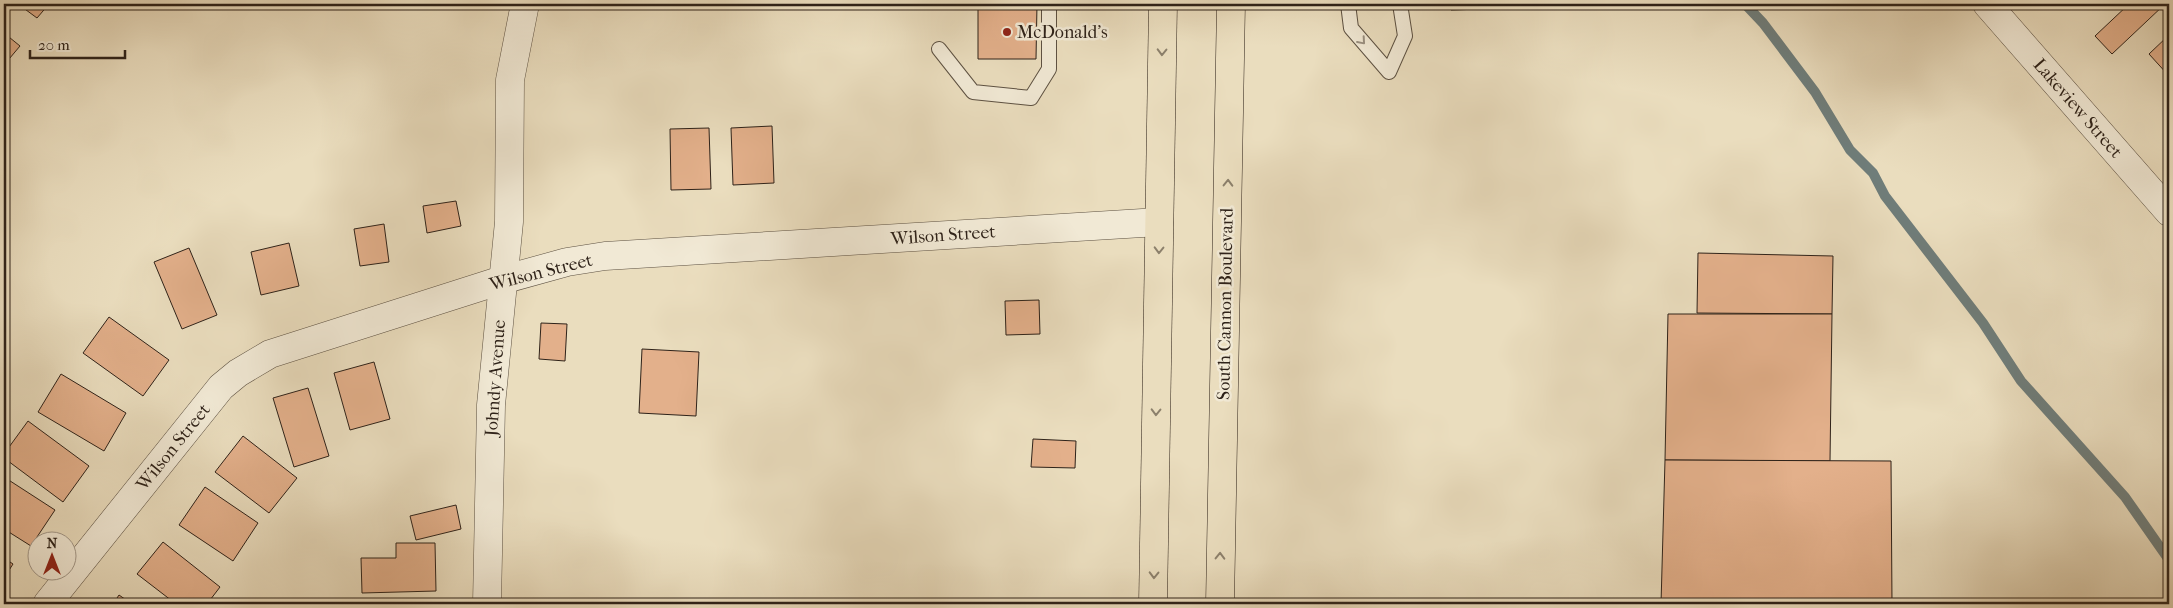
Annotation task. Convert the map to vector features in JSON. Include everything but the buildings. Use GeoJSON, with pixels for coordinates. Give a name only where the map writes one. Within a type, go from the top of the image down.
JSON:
{"type":"FeatureCollection","features":[{"type":"Feature","properties":{"kind":"main road"},"geometry":{"type":"LineString","coordinates":[[1153,604],[1163,4]]}},
{"type":"Feature","properties":{"kind":"main road","name":"South Cannon Boulevard"},"geometry":{"type":"LineString","coordinates":[[1220,604],[1231,4]]}},
{"type":"Feature","properties":{"kind":"street","name":"Johndy Avenue"},"geometry":{"type":"LineString","coordinates":[[487,604],[491,405],[509,222],[510,80],[525,4]]}},
{"type":"Feature","properties":{"kind":"street","name":"Lakeview Street"},"geometry":{"type":"LineString","coordinates":[[1987,4],[2169,212]]}},
{"type":"Feature","properties":{"kind":"street","name":"Wilson Street"},"geometry":{"type":"LineString","coordinates":[[47,604],[222,387],[238,373],[270,354],[502,280],[567,262],[605,256],[1159,222]]}},
{"type":"Feature","properties":{"kind":"lane"},"geometry":{"type":"LineString","coordinates":[[939,49],[973,92],[1031,98],[1049,69],[1049,4]]}},
{"type":"Feature","properties":{"kind":"lane"},"geometry":{"type":"LineString","coordinates":[[1348,4],[1351,28],[1389,72],[1405,36],[1400,4]]}},
{"type":"Feature","properties":{"kind":"waterway"},"geometry":{"type":"LineString","coordinates":[[1745,4],[1763,23],[1815,92],[1850,150],[1873,173],[1885,196],[1983,323],[2021,381],[2125,497],[2169,560]]}},
{"type":"Feature","properties":{"kind":"place","name":"McDonald's"},"geometry":{"type":"Point","coordinates":[1007,32]}}]}
